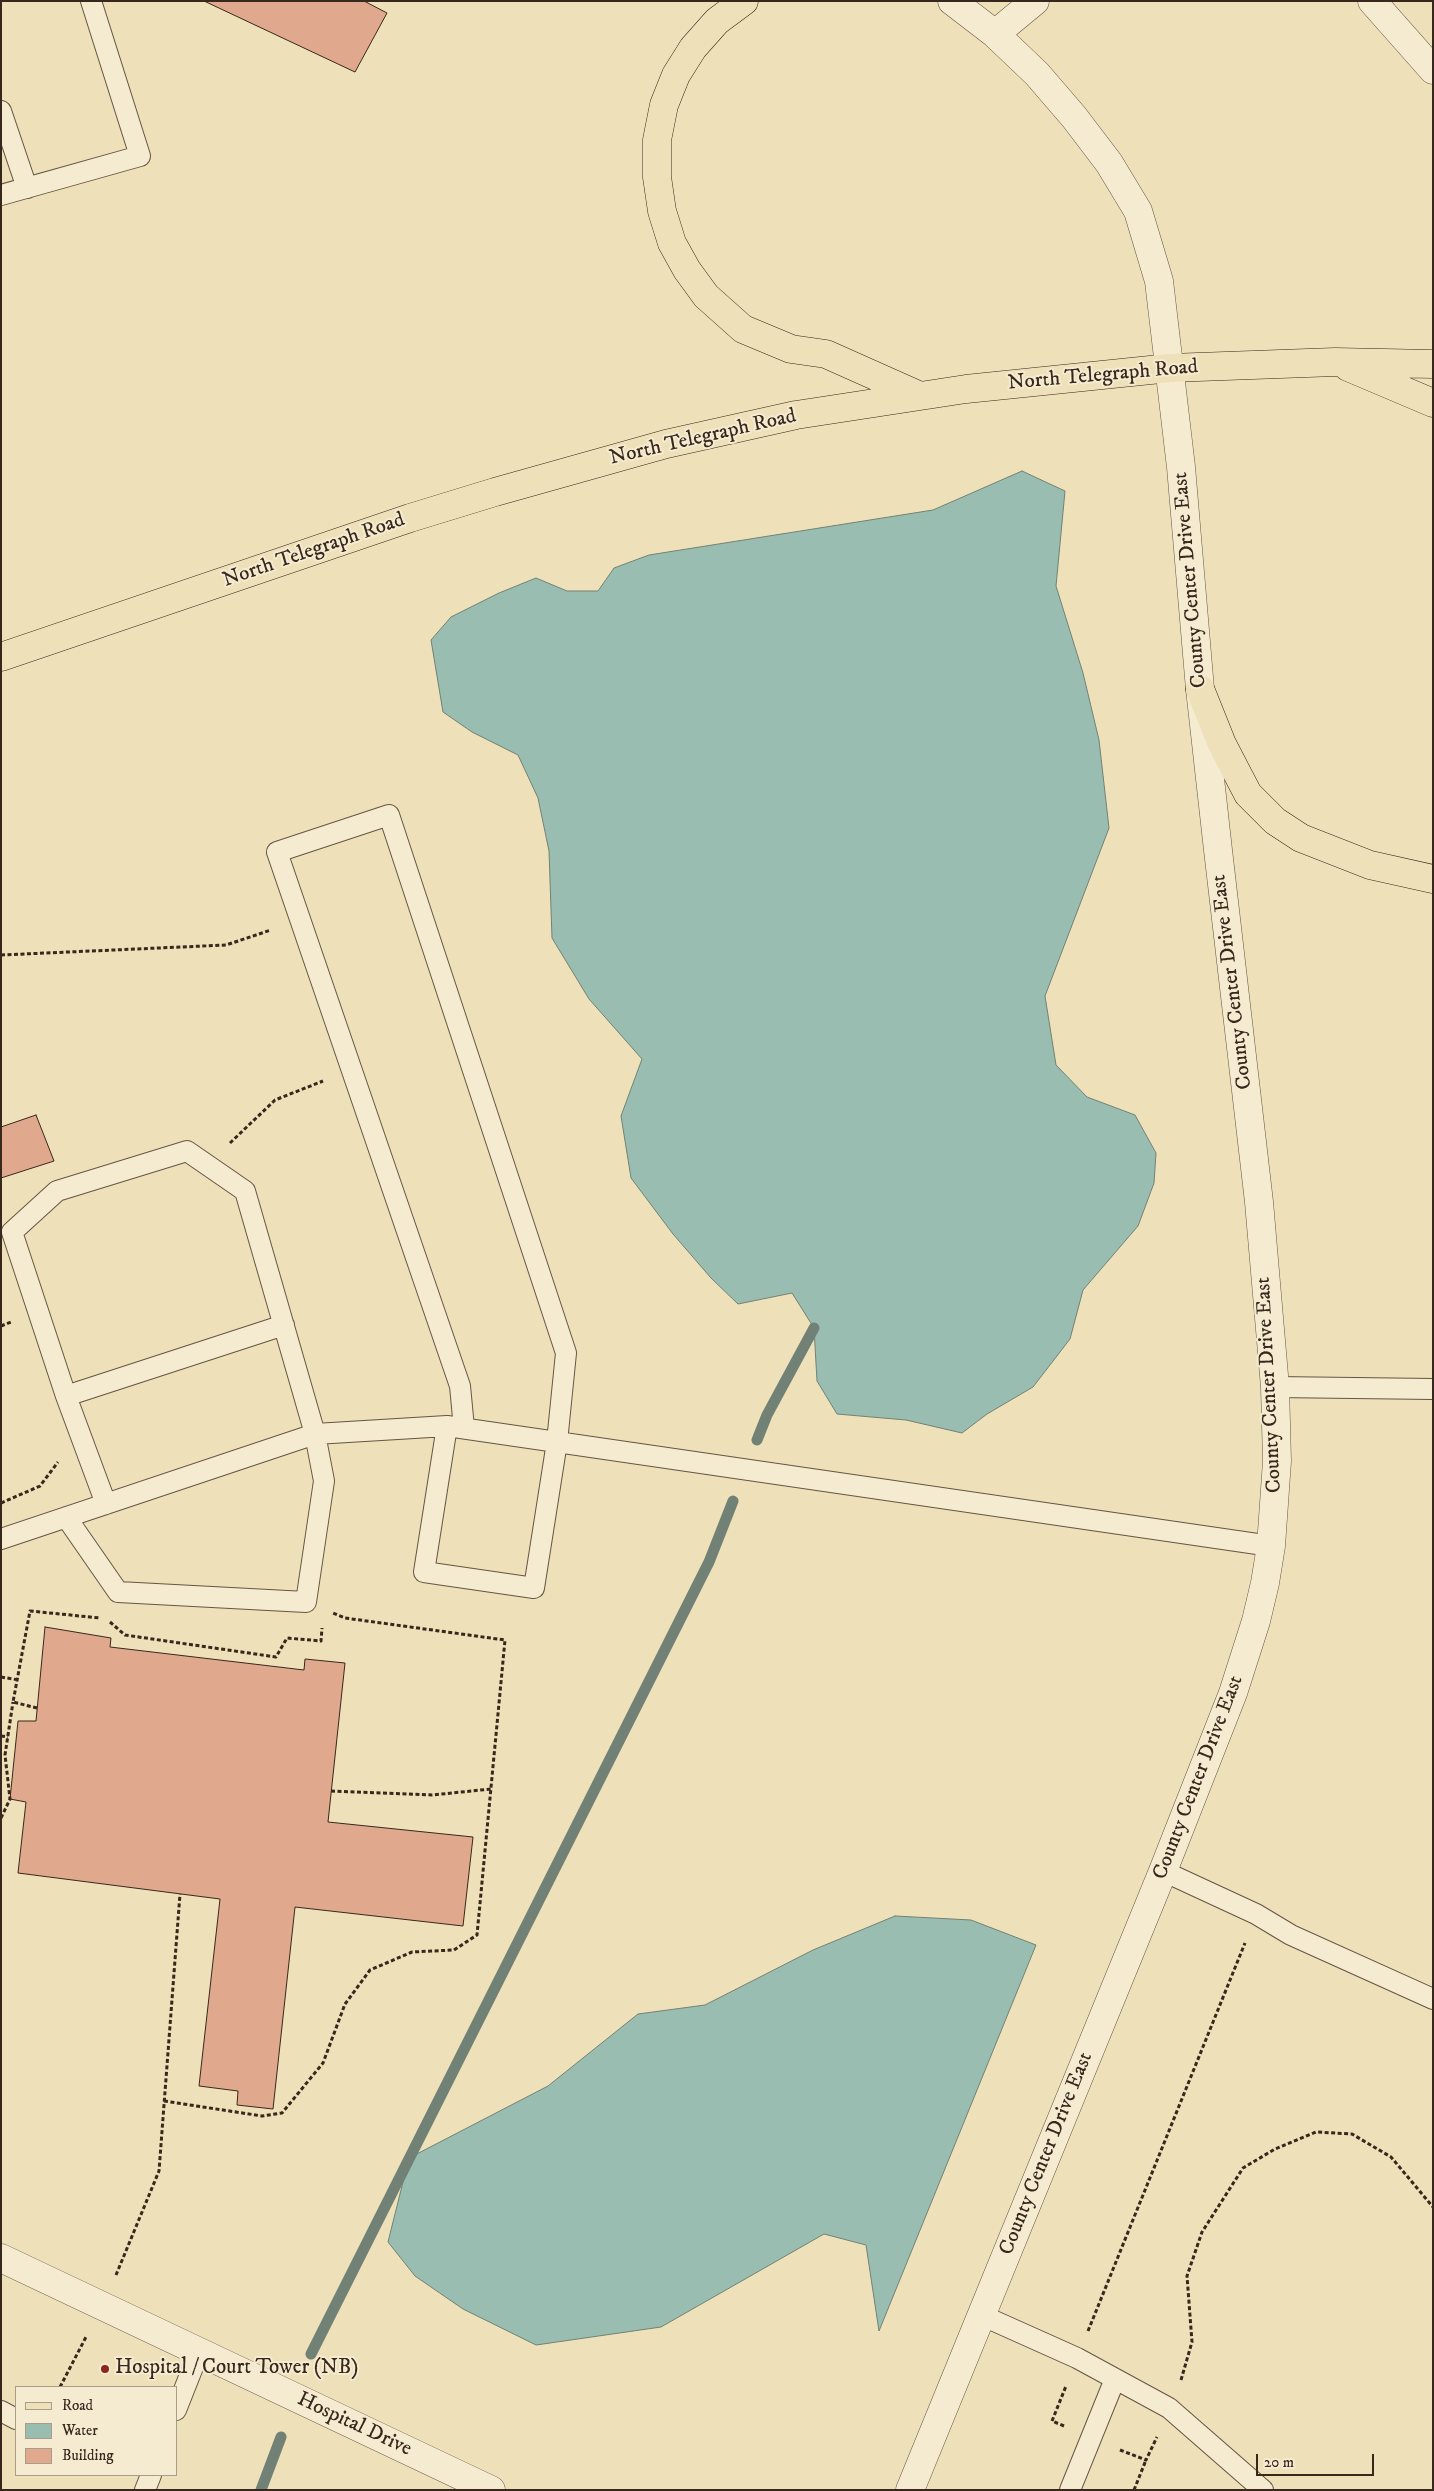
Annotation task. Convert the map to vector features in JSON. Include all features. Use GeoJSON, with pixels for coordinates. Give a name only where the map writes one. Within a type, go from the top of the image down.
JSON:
{"type":"FeatureCollection","features":[{"type":"Feature","properties":{"kind":"main road"},"geometry":{"type":"LineString","coordinates":[[744,1],[717,21],[693,48],[676,75],[664,105],[657,140],[657,177],[662,211],[672,242],[687,270],[706,296],[743,328],[782,346],[826,354],[918,395]]}},
{"type":"Feature","properties":{"kind":"main road"},"geometry":{"type":"LineString","coordinates":[[1335,362],[1433,403]]}},
{"type":"Feature","properties":{"kind":"main road","name":"North Telegraph Road"},"geometry":{"type":"LineString","coordinates":[[1,657],[410,518],[580,467],[666,444],[770,421],[918,395],[1170,368],[1335,362],[1433,364]]}},
{"type":"Feature","properties":{"kind":"main road"},"geometry":{"type":"LineString","coordinates":[[1200,689],[1222,744],[1248,794],[1276,821],[1301,838],[1370,865],[1433,879]]}},
{"type":"Feature","properties":{"kind":"street","name":"County Center Drive East"},"geometry":{"type":"LineString","coordinates":[[910,2490],[1163,1871],[1245,1657],[1256,1621],[1271,1546],[1277,1461],[1275,1387],[1259,1202],[1200,689],[1170,368],[1159,280],[1138,211],[1109,163],[1074,117],[1037,74],[995,34],[952,1]]}},
{"type":"Feature","properties":{"kind":"street"},"geometry":{"type":"LineString","coordinates":[[995,34],[1035,1]]}},
{"type":"Feature","properties":{"kind":"street"},"geometry":{"type":"LineString","coordinates":[[1372,1],[1433,70]]}},
{"type":"Feature","properties":{"kind":"street","name":"Hospital Drive"},"geometry":{"type":"LineString","coordinates":[[1,2258],[491,2490]]}},
{"type":"Feature","properties":{"kind":"lane"},"geometry":{"type":"LineString","coordinates":[[1,196],[140,156],[91,1]]}},
{"type":"Feature","properties":{"kind":"lane"},"geometry":{"type":"LineString","coordinates":[[1,111],[27,188]]}},
{"type":"Feature","properties":{"kind":"lane"},"geometry":{"type":"LineString","coordinates":[[388,815],[566,1353],[557,1442],[534,1588],[424,1572],[455,1427],[460,1386],[352,1070],[277,852],[388,815]]}},
{"type":"Feature","properties":{"kind":"lane"},"geometry":{"type":"LineString","coordinates":[[66,1517],[118,1592],[315,1606],[324,1481],[315,1434],[245,1191],[187,1151],[56,1191],[12,1232],[66,1396],[106,1504]]}},
{"type":"Feature","properties":{"kind":"lane"},"geometry":{"type":"LineString","coordinates":[[66,1396],[284,1325]]}},
{"type":"Feature","properties":{"kind":"lane"},"geometry":{"type":"LineString","coordinates":[[1275,1387],[1433,1389]]}},
{"type":"Feature","properties":{"kind":"lane"},"geometry":{"type":"LineString","coordinates":[[1,1538],[315,1434],[455,1427],[1271,1546]]}},
{"type":"Feature","properties":{"kind":"lane"},"geometry":{"type":"LineString","coordinates":[[1163,1871],[1256,1914],[1291,1936],[1433,1999]]}},
{"type":"Feature","properties":{"kind":"lane"},"geometry":{"type":"LineString","coordinates":[[981,2315],[1078,2358],[1169,2408],[1263,2490]]}},
{"type":"Feature","properties":{"kind":"lane"},"geometry":{"type":"LineString","coordinates":[[178,2405],[199,2352]]}},
{"type":"Feature","properties":{"kind":"lane"},"geometry":{"type":"LineString","coordinates":[[1070,2490],[1115,2379]]}},
{"type":"Feature","properties":{"kind":"lane"},"geometry":{"type":"LineString","coordinates":[[1,2411],[15,2418]]}},
{"type":"Feature","properties":{"kind":"path"},"geometry":{"type":"LineString","coordinates":[[1,955],[226,945],[300,920]]}},
{"type":"Feature","properties":{"kind":"path"},"geometry":{"type":"LineString","coordinates":[[207,1165],[275,1100],[352,1070]]}},
{"type":"Feature","properties":{"kind":"path"},"geometry":{"type":"LineString","coordinates":[[1,1326],[13,1321],[15,1328]]}},
{"type":"Feature","properties":{"kind":"path"},"geometry":{"type":"LineString","coordinates":[[1,1504],[40,1486],[59,1460]]}},
{"type":"Feature","properties":{"kind":"path"},"geometry":{"type":"LineString","coordinates":[[1,1818],[10,1799],[5,1755],[30,1611],[106,1618],[125,1635],[276,1657],[286,1638],[321,1641],[315,1606]]}},
{"type":"Feature","properties":{"kind":"path"},"geometry":{"type":"LineString","coordinates":[[164,2101],[262,2116],[282,2113],[323,2063],[345,2004],[370,1970],[412,1952],[454,1950],[477,1936],[505,1640],[345,1618],[315,1606]]}},
{"type":"Feature","properties":{"kind":"path"},"geometry":{"type":"LineString","coordinates":[[1,1677],[19,1680]]}},
{"type":"Feature","properties":{"kind":"path"},"geometry":{"type":"LineString","coordinates":[[13,1702],[37,1708]]}},
{"type":"Feature","properties":{"kind":"path"},"geometry":{"type":"LineString","coordinates":[[1,1736],[8,1737]]}},
{"type":"Feature","properties":{"kind":"path"},"geometry":{"type":"LineString","coordinates":[[331,1791],[432,1794],[491,1790]]}},
{"type":"Feature","properties":{"kind":"path"},"geometry":{"type":"LineString","coordinates":[[61,2386],[102,2306],[135,2233],[159,2171],[180,1894]]}},
{"type":"Feature","properties":{"kind":"path"},"geometry":{"type":"LineString","coordinates":[[1086,2336],[1256,1914]]}},
{"type":"Feature","properties":{"kind":"path"},"geometry":{"type":"LineString","coordinates":[[1187,2386],[1181,2380],[1192,2342],[1187,2276],[1202,2232],[1243,2168],[1275,2149],[1316,2132],[1352,2134],[1391,2157],[1433,2207]]}},
{"type":"Feature","properties":{"kind":"path"},"geometry":{"type":"LineString","coordinates":[[1069,2379],[1052,2420],[1071,2429]]}},
{"type":"Feature","properties":{"kind":"path"},"geometry":{"type":"LineString","coordinates":[[1134,2490],[1160,2432]]}},
{"type":"Feature","properties":{"kind":"path"},"geometry":{"type":"LineString","coordinates":[[1116,2448],[1146,2460]]}},
{"type":"Feature","properties":{"kind":"water"},"geometry":{"type":"Polygon","coordinates":[[[1022,471],[1065,491],[1056,586],[1083,673],[1099,740],[1109,828],[1045,996],[1056,1065],[1087,1097],[1135,1115],[1156,1153],[1154,1183],[1138,1226],[1083,1290],[1070,1339],[1033,1387],[987,1414],[962,1433],[906,1420],[837,1414],[817,1381],[814,1328],[792,1293],[738,1304],[711,1278],[673,1234],[631,1178],[621,1116],[642,1059],[589,999],[552,938],[549,851],[538,798],[518,755],[472,732],[443,712],[431,640],[451,617],[499,593],[536,578],[567,591],[598,591],[614,568],[649,555],[933,510],[1022,471]]]}},
{"type":"Feature","properties":{"kind":"water"},"geometry":{"type":"Polygon","coordinates":[[[895,1916],[971,1920],[1036,1945],[879,2331],[866,2245],[824,2234],[661,2327],[536,2345],[463,2309],[415,2276],[388,2242],[409,2158],[548,2086],[638,2014],[705,2005],[813,1950],[895,1916]]]}},
{"type":"Feature","properties":{"kind":"building"},"geometry":{"type":"Polygon","coordinates":[[[204,1],[364,1],[387,13],[355,72],[204,1]]]}},
{"type":"Feature","properties":{"kind":"building"},"geometry":{"type":"Polygon","coordinates":[[[36,1115],[54,1161],[1,1178],[1,1127],[36,1115]]]}},
{"type":"Feature","properties":{"kind":"building"},"geometry":{"type":"Polygon","coordinates":[[[45,1627],[111,1638],[110,1647],[304,1670],[305,1659],[345,1663],[328,1822],[473,1837],[463,1926],[295,1907],[273,2109],[237,2105],[238,2091],[199,2086],[220,1899],[18,1873],[26,1802],[10,1799],[18,1721],[36,1721],[45,1627]]]}},
{"type":"Feature","properties":{"kind":"waterway"},"geometry":{"type":"LineString","coordinates":[[757,1440],[767,1415],[814,1328]]}},
{"type":"Feature","properties":{"kind":"waterway"},"geometry":{"type":"LineString","coordinates":[[311,2354],[709,1562],[733,1501]]}},
{"type":"Feature","properties":{"kind":"waterway"},"geometry":{"type":"LineString","coordinates":[[261,2490],[281,2437]]}},
{"type":"Feature","properties":{"kind":"place","name":"Hospital / Court Tower (NB)"},"geometry":{"type":"Point","coordinates":[105,2369]}}]}
